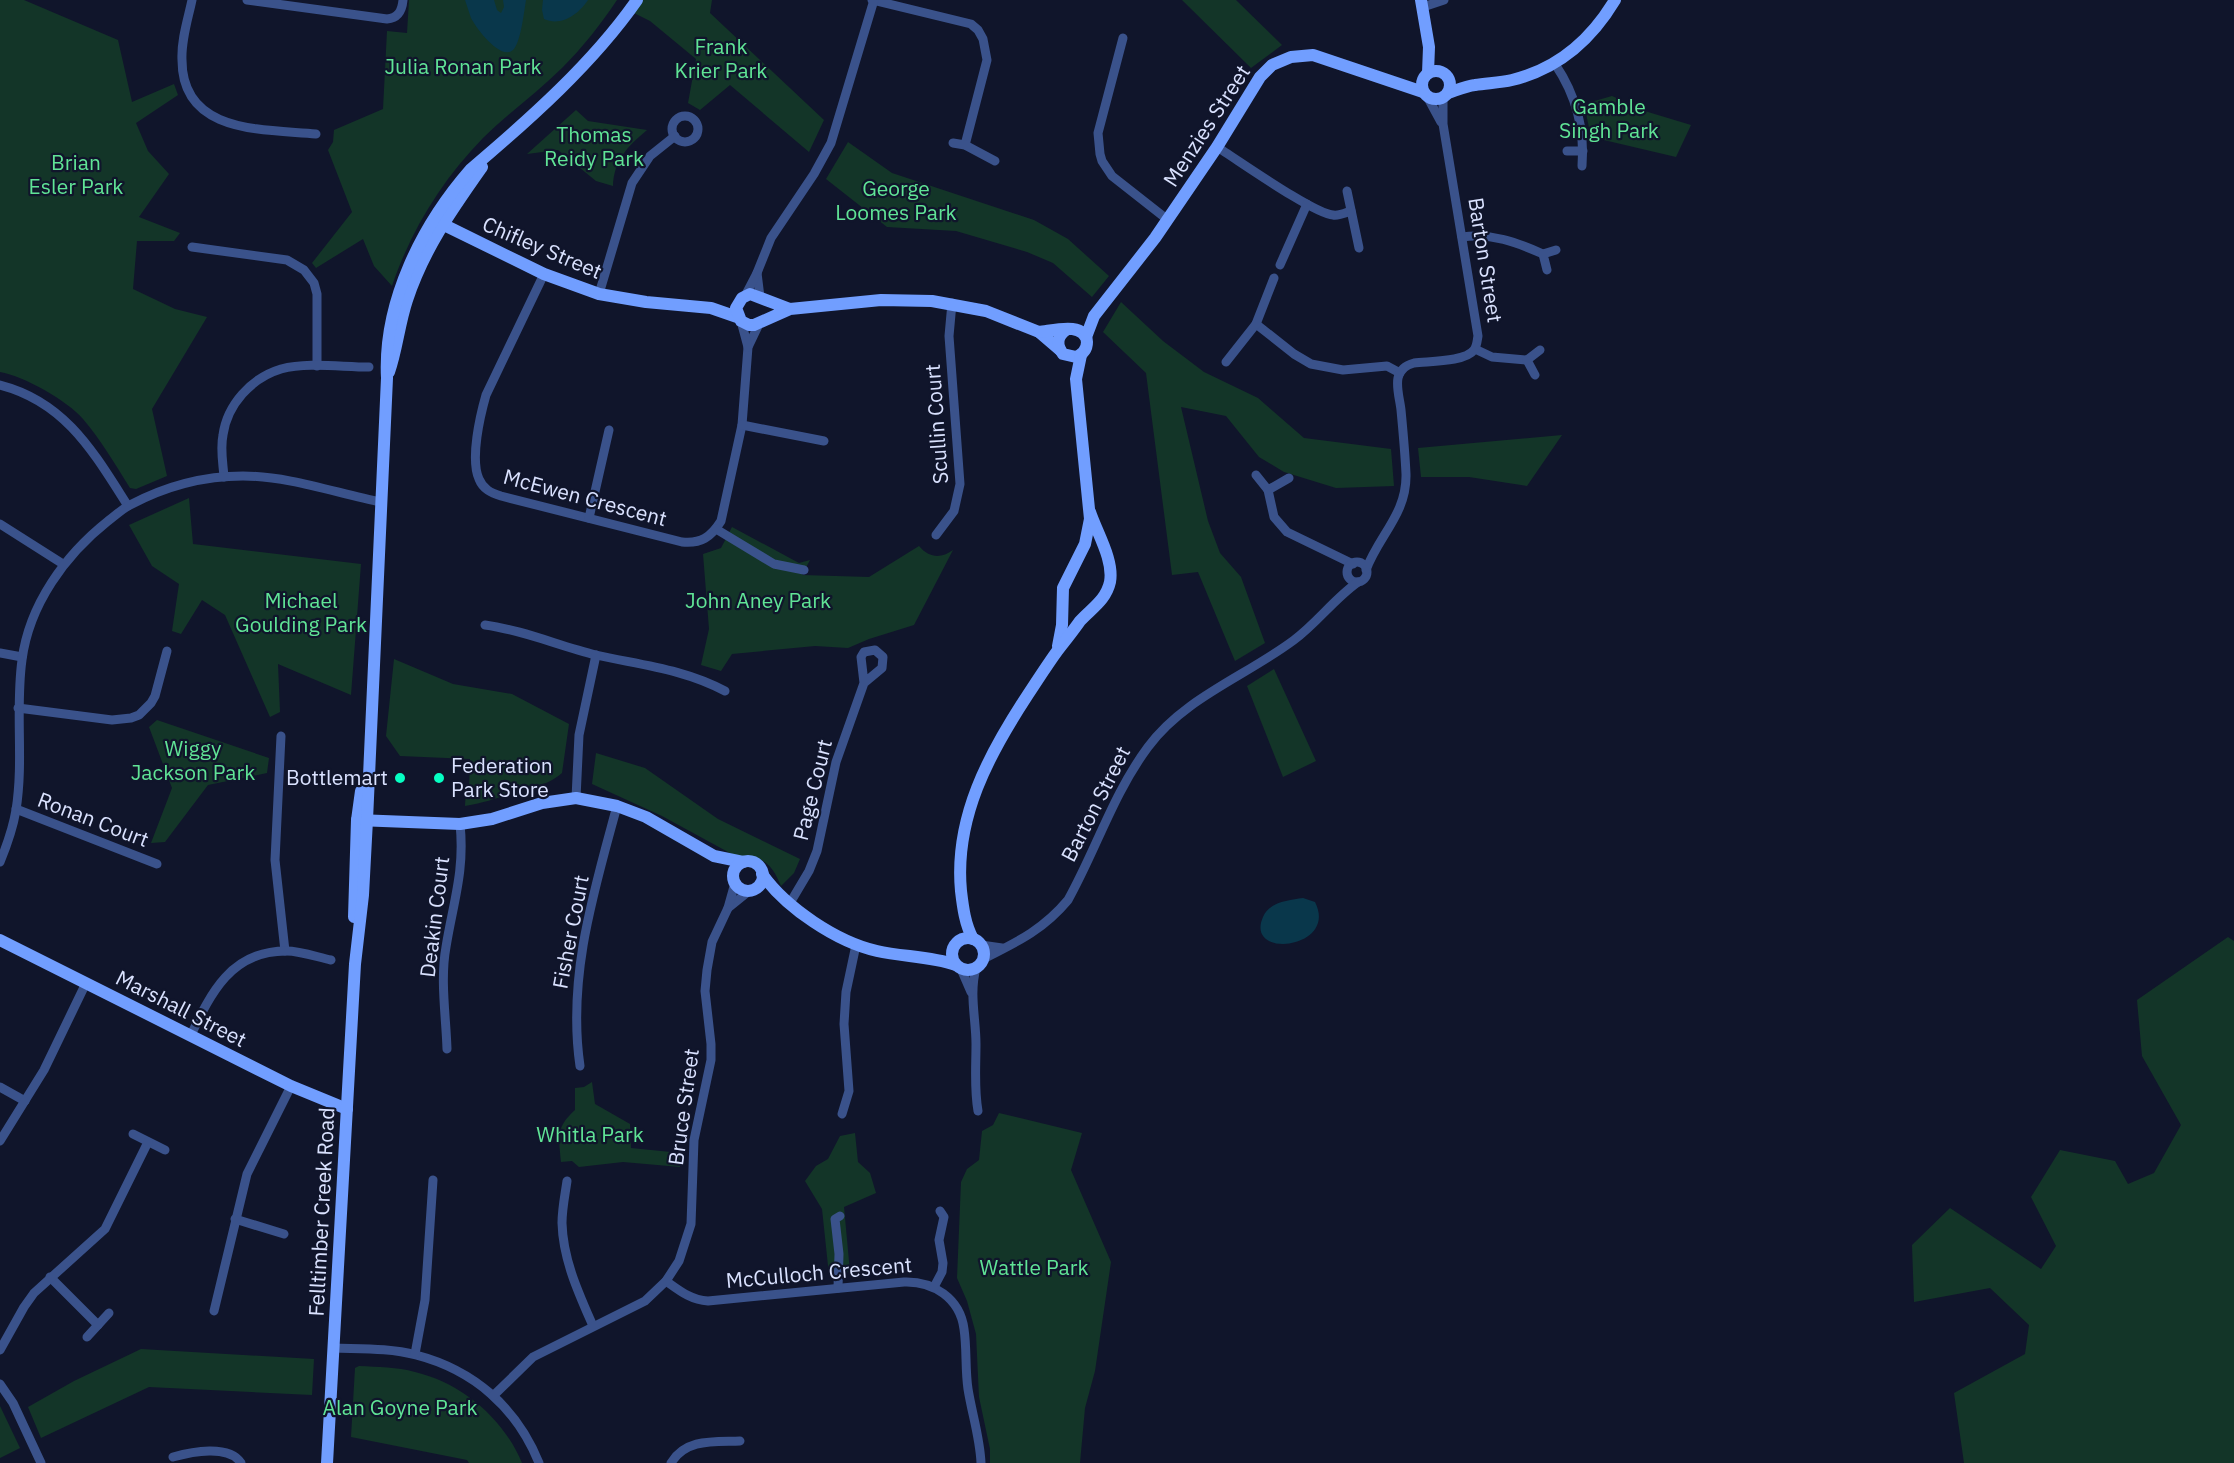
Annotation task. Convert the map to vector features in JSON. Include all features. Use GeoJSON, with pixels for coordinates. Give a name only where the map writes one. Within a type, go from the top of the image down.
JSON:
{"type":"FeatureCollection","features":[{"type":"Feature","properties":{"kind":"street"},"geometry":{"type":"LineString","coordinates":[[192,0],[182,60],[187,86],[201,108],[210,116],[232,125],[315,134]]}},
{"type":"Feature","properties":{"kind":"street"},"geometry":{"type":"LineString","coordinates":[[247,0],[387,19],[394,18],[399,13],[403,0]]}},
{"type":"Feature","properties":{"kind":"street","name":"Felltimber Creek Road"},"geometry":{"type":"LineString","coordinates":[[327,1463],[355,964],[363,895],[362,820],[370,728],[387,378],[386,352],[398,296],[412,261],[438,222],[456,186],[471,169],[595,54],[637,0]]}},
{"type":"Feature","properties":{"kind":"street"},"geometry":{"type":"LineString","coordinates":[[804,570],[774,564],[716,529],[721,521],[742,425],[748,347],[736,308],[757,273],[771,238],[814,174],[831,143],[873,0],[918,13],[964,21],[978,30],[986,49],[987,60],[964,145]]}},
{"type":"Feature","properties":{"kind":"street"},"geometry":{"type":"LineString","coordinates":[[1444,0],[1422,4],[1429,47],[1426,75],[1422,82],[1426,95],[1438,100],[1475,85],[1511,80],[1555,64],[1572,52],[1589,35],[1616,0]]}},
{"type":"Feature","properties":{"kind":"street"},"geometry":{"type":"LineString","coordinates":[[1123,38],[1098,133],[1100,154],[1112,176],[1168,220]]}},
{"type":"Feature","properties":{"kind":"street"},"geometry":{"type":"LineString","coordinates":[[1429,47],[1450,83],[1446,95]]}},
{"type":"Feature","properties":{"kind":"street","name":"Menzies Street"},"geometry":{"type":"LineString","coordinates":[[1086,337],[1094,316],[1168,220],[1260,77],[1272,65],[1291,57],[1313,55],[1426,95]]}},
{"type":"Feature","properties":{"kind":"street"},"geometry":{"type":"LineString","coordinates":[[1555,64],[1575,100],[1583,151],[1582,166]]}},
{"type":"Feature","properties":{"kind":"street"},"geometry":{"type":"LineString","coordinates":[[1399,84],[1426,75],[1445,75],[1475,85]]}},
{"type":"Feature","properties":{"kind":"street","name":"Barton Street"},"geometry":{"type":"LineString","coordinates":[[1426,95],[1443,124]]}},
{"type":"Feature","properties":{"kind":"street","name":"Barton Street"},"geometry":{"type":"LineString","coordinates":[[1400,373],[1408,364],[1465,357],[1475,349],[1478,336],[1443,124],[1446,95]]}},
{"type":"Feature","properties":{"kind":"street"},"geometry":{"type":"LineString","coordinates":[[599,294],[632,183],[650,156],[675,136]]}},
{"type":"Feature","properties":{"kind":"street"},"geometry":{"type":"LineString","coordinates":[[953,143],[964,145],[996,161]]}},
{"type":"Feature","properties":{"kind":"street"},"geometry":{"type":"LineString","coordinates":[[1217,147],[1306,204],[1332,215],[1351,211]]}},
{"type":"Feature","properties":{"kind":"street"},"geometry":{"type":"LineString","coordinates":[[1567,151],[1583,151]]}},
{"type":"Feature","properties":{"kind":"street"},"geometry":{"type":"LineString","coordinates":[[1347,191],[1359,248]]}},
{"type":"Feature","properties":{"kind":"street"},"geometry":{"type":"LineString","coordinates":[[1280,265],[1306,204]]}},
{"type":"Feature","properties":{"kind":"street","name":"Chifley Street"},"geometry":{"type":"LineString","coordinates":[[438,222],[544,274],[599,294],[646,302],[711,308],[739,319]]}},
{"type":"Feature","properties":{"kind":"street"},"geometry":{"type":"LineString","coordinates":[[1462,237],[1496,237],[1518,243],[1543,254],[1556,250]]}},
{"type":"Feature","properties":{"kind":"street"},"geometry":{"type":"LineString","coordinates":[[192,247],[287,260],[304,270],[314,283],[317,294],[317,366]]}},
{"type":"Feature","properties":{"kind":"street"},"geometry":{"type":"LineString","coordinates":[[1543,254],[1547,270]]}},
{"type":"Feature","properties":{"kind":"street"},"geometry":{"type":"LineString","coordinates":[[748,347],[767,309],[762,299],[757,273]]}},
{"type":"Feature","properties":{"kind":"street","name":"McEwen Crescent"},"geometry":{"type":"LineString","coordinates":[[544,274],[486,395],[479,428],[476,472],[480,481],[492,493],[689,543],[703,540],[716,529]]}},
{"type":"Feature","properties":{"kind":"street"},"geometry":{"type":"LineString","coordinates":[[1226,362],[1256,324],[1274,278]]}},
{"type":"Feature","properties":{"kind":"street"},"geometry":{"type":"LineString","coordinates":[[742,298],[755,295],[790,309]]}},
{"type":"Feature","properties":{"kind":"street","name":"Chifley Street"},"geometry":{"type":"LineString","coordinates":[[711,308],[742,298]]}},
{"type":"Feature","properties":{"kind":"street"},"geometry":{"type":"LineString","coordinates":[[739,319],[749,326],[790,309],[881,300],[952,303],[986,311],[1039,332],[1061,352],[1071,357],[1081,355]]}},
{"type":"Feature","properties":{"kind":"street","name":"Scullin Court"},"geometry":{"type":"LineString","coordinates":[[936,536],[954,511],[960,484],[949,336],[952,303]]}},
{"type":"Feature","properties":{"kind":"street","name":"Menzies Street"},"geometry":{"type":"LineString","coordinates":[[1070,329],[1094,316]]}},
{"type":"Feature","properties":{"kind":"street"},"geometry":{"type":"LineString","coordinates":[[1256,324],[1294,354],[1311,364],[1343,370],[1387,366],[1400,373],[1398,385],[1405,449],[1406,489],[1398,514],[1373,552],[1365,578],[1358,582],[1352,580],[1352,568]]}},
{"type":"Feature","properties":{"kind":"street"},"geometry":{"type":"LineString","coordinates":[[1039,332],[1070,329],[1083,333],[1086,337],[1086,347],[1081,355],[1076,379],[1090,512],[1086,540],[1063,588],[1062,629],[1054,656]]}},
{"type":"Feature","properties":{"kind":"street"},"geometry":{"type":"LineString","coordinates":[[1070,329],[1059,336],[1061,352],[1076,379]]}},
{"type":"Feature","properties":{"kind":"street"},"geometry":{"type":"LineString","coordinates":[[1475,349],[1492,357],[1527,360],[1540,350]]}},
{"type":"Feature","properties":{"kind":"street"},"geometry":{"type":"LineString","coordinates":[[1527,360],[1535,375]]}},
{"type":"Feature","properties":{"kind":"street"},"geometry":{"type":"LineString","coordinates":[[224,477],[222,436],[226,420],[234,404],[247,389],[280,369],[317,366],[369,367]]}},
{"type":"Feature","properties":{"kind":"street"},"geometry":{"type":"LineString","coordinates":[[0,385],[31,397],[64,418],[86,441],[128,506]]}},
{"type":"Feature","properties":{"kind":"street"},"geometry":{"type":"LineString","coordinates":[[742,425],[824,441]]}},
{"type":"Feature","properties":{"kind":"street"},"geometry":{"type":"LineString","coordinates":[[589,518],[609,430]]}},
{"type":"Feature","properties":{"kind":"street"},"geometry":{"type":"LineString","coordinates":[[1256,475],[1268,490],[1270,507],[1279,525],[1294,536],[1324,548],[1352,568]]}},
{"type":"Feature","properties":{"kind":"street"},"geometry":{"type":"LineString","coordinates":[[0,862],[16,809],[19,767],[18,708],[22,657],[35,614],[63,564],[96,531],[128,506],[180,485],[224,477],[277,479],[381,502]]}},
{"type":"Feature","properties":{"kind":"street"},"geometry":{"type":"LineString","coordinates":[[1268,490],[1289,478]]}},
{"type":"Feature","properties":{"kind":"street"},"geometry":{"type":"LineString","coordinates":[[972,994],[952,956],[964,917],[960,861],[966,820],[988,760],[1003,733],[1054,656],[1079,623],[1098,604],[1108,588],[1109,560],[1090,512]]}},
{"type":"Feature","properties":{"kind":"street"},"geometry":{"type":"LineString","coordinates":[[0,524],[63,564]]}},
{"type":"Feature","properties":{"kind":"street"},"geometry":{"type":"LineString","coordinates":[[1352,568],[1373,552]]}},
{"type":"Feature","properties":{"kind":"street"},"geometry":{"type":"LineString","coordinates":[[1352,568],[1363,565],[1366,570]]}},
{"type":"Feature","properties":{"kind":"street","name":"Barton Street"},"geometry":{"type":"LineString","coordinates":[[1342,594],[1352,568]]}},
{"type":"Feature","properties":{"kind":"street","name":"Barton Street"},"geometry":{"type":"LineString","coordinates":[[980,963],[1002,948],[1038,930],[1068,900],[1128,775],[1159,733],[1185,710],[1293,641],[1324,614],[1342,594],[1358,582]]}},
{"type":"Feature","properties":{"kind":"street"},"geometry":{"type":"LineString","coordinates":[[484,625],[503,628],[596,655],[685,673],[725,691]]}},
{"type":"Feature","properties":{"kind":"street"},"geometry":{"type":"LineString","coordinates":[[18,708],[112,720],[139,715],[151,704],[155,696],[167,651]]}},
{"type":"Feature","properties":{"kind":"street"},"geometry":{"type":"LineString","coordinates":[[0,654],[22,657]]}},
{"type":"Feature","properties":{"kind":"street"},"geometry":{"type":"LineString","coordinates":[[576,798],[579,735],[596,655]]}},
{"type":"Feature","properties":{"kind":"street","name":"Page Court"},"geometry":{"type":"LineString","coordinates":[[790,903],[809,871],[817,851],[836,762],[864,683]]}},
{"type":"Feature","properties":{"kind":"street"},"geometry":{"type":"LineString","coordinates":[[281,736],[275,860],[285,951]]}},
{"type":"Feature","properties":{"kind":"street"},"geometry":{"type":"LineString","coordinates":[[362,820],[460,824],[492,819],[542,803],[576,798],[617,806],[646,817],[714,855],[755,864],[778,894],[819,925],[856,945],[890,953],[925,957],[958,967],[980,963]]}},
{"type":"Feature","properties":{"kind":"street","name":"Fisher Court"},"geometry":{"type":"LineString","coordinates":[[580,1066],[575,1016],[578,970],[617,806]]}},
{"type":"Feature","properties":{"kind":"street","name":"Ronan Court"},"geometry":{"type":"LineString","coordinates":[[16,809],[157,864]]}},
{"type":"Feature","properties":{"kind":"street","name":"Deakin Court"},"geometry":{"type":"LineString","coordinates":[[447,1049],[445,948],[461,871],[460,824]]}},
{"type":"Feature","properties":{"kind":"street"},"geometry":{"type":"LineString","coordinates":[[714,855],[742,890],[778,894]]}},
{"type":"Feature","properties":{"kind":"street"},"geometry":{"type":"LineString","coordinates":[[734,881],[736,867],[743,862]]}},
{"type":"Feature","properties":{"kind":"street"},"geometry":{"type":"LineString","coordinates":[[752,890],[761,884],[762,874]]}},
{"type":"Feature","properties":{"kind":"street","name":"Bruce Street"},"geometry":{"type":"LineString","coordinates":[[494,1395],[534,1357],[645,1301],[666,1281],[679,1261],[691,1224],[694,1140],[711,1060],[705,992],[707,970],[712,942],[728,908],[734,881]]}},
{"type":"Feature","properties":{"kind":"street","name":"Bruce Street"},"geometry":{"type":"LineString","coordinates":[[728,908],[752,890]]}},
{"type":"Feature","properties":{"kind":"street"},"geometry":{"type":"LineString","coordinates":[[964,917],[977,942],[980,963],[972,994],[976,1044],[974,1089],[978,1111]]}},
{"type":"Feature","properties":{"kind":"street","name":"Marshall Street"},"geometry":{"type":"LineString","coordinates":[[0,940],[291,1086],[347,1109]]}},
{"type":"Feature","properties":{"kind":"street"},"geometry":{"type":"LineString","coordinates":[[925,957],[956,944],[977,942],[1002,948]]}},
{"type":"Feature","properties":{"kind":"street"},"geometry":{"type":"LineString","coordinates":[[842,1114],[849,1091],[844,1024],[846,992],[856,945]]}},
{"type":"Feature","properties":{"kind":"street"},"geometry":{"type":"LineString","coordinates":[[191,1035],[210,995],[227,975],[245,962],[285,951],[332,960]]}},
{"type":"Feature","properties":{"kind":"street"},"geometry":{"type":"LineString","coordinates":[[0,1141],[53,1053],[86,983]]}},
{"type":"Feature","properties":{"kind":"street"},"geometry":{"type":"LineString","coordinates":[[214,1311],[247,1174],[291,1086]]}},
{"type":"Feature","properties":{"kind":"street"},"geometry":{"type":"LineString","coordinates":[[0,1087],[25,1101]]}},
{"type":"Feature","properties":{"kind":"street"},"geometry":{"type":"LineString","coordinates":[[133,1134],[165,1150]]}},
{"type":"Feature","properties":{"kind":"street"},"geometry":{"type":"LineString","coordinates":[[0,1350],[24,1307],[50,1277],[105,1229],[148,1142]]}},
{"type":"Feature","properties":{"kind":"street"},"geometry":{"type":"LineString","coordinates":[[415,1354],[425,1300],[433,1180]]}},
{"type":"Feature","properties":{"kind":"street"},"geometry":{"type":"LineString","coordinates":[[567,1181],[562,1217],[564,1242],[572,1274],[593,1326]]}},
{"type":"Feature","properties":{"kind":"street"},"geometry":{"type":"LineString","coordinates":[[934,1287],[942,1272],[943,1263],[939,1240],[944,1217],[940,1211]]}},
{"type":"Feature","properties":{"kind":"street"},"geometry":{"type":"LineString","coordinates":[[838,1288],[839,1254],[835,1219],[840,1216]]}},
{"type":"Feature","properties":{"kind":"street"},"geometry":{"type":"LineString","coordinates":[[235,1219],[284,1234]]}},
{"type":"Feature","properties":{"kind":"street"},"geometry":{"type":"LineString","coordinates":[[50,1277],[98,1324]]}},
{"type":"Feature","properties":{"kind":"street","name":"McCulloch Crescent"},"geometry":{"type":"LineString","coordinates":[[666,1281],[688,1296],[699,1300],[918,1281],[934,1287],[951,1300],[964,1326],[966,1379],[977,1429],[981,1463]]}},
{"type":"Feature","properties":{"kind":"street"},"geometry":{"type":"LineString","coordinates":[[87,1337],[109,1313]]}},
{"type":"Feature","properties":{"kind":"street"},"geometry":{"type":"LineString","coordinates":[[334,1348],[415,1354],[454,1368],[494,1395],[521,1428],[539,1463]]}},
{"type":"Feature","properties":{"kind":"street"},"geometry":{"type":"LineString","coordinates":[[0,1384],[14,1403],[41,1463]]}},
{"type":"Feature","properties":{"kind":"street"},"geometry":{"type":"LineString","coordinates":[[671,1463],[676,1455],[686,1447],[701,1442],[740,1441]]}},
{"type":"Feature","properties":{"kind":"street"},"geometry":{"type":"LineString","coordinates":[[173,1457],[194,1452],[225,1452],[235,1456],[241,1463]]}},
{"type":"Feature","properties":{"kind":"green space","name":"Brian Esler Park"},"geometry":{"type":"Polygon","coordinates":[[[0,0],[24,0],[118,40],[132,102],[174,84],[178,95],[136,123],[148,151],[169,174],[139,217],[180,233],[174,241],[137,241],[133,289],[175,309],[207,317],[152,409],[167,476],[136,489],[130,488],[96,435],[76,412],[33,384],[0,372],[0,0]]]}},
{"type":"Feature","properties":{"kind":"green space","name":"Julia Ronan Park"},"geometry":{"type":"Polygon","coordinates":[[[409,0],[617,0],[570,60],[483,138],[454,171],[418,226],[392,286],[374,266],[363,239],[316,268],[312,263],[352,212],[328,150],[333,142],[334,130],[383,109],[387,31],[407,33],[409,0]]]}},
{"type":"Feature","properties":{"kind":"green space","name":"Frank Krier Park"},"geometry":{"type":"Polygon","coordinates":[[[639,0],[712,0],[710,13],[824,120],[809,152],[730,85],[700,110],[688,103],[696,59],[650,21],[632,12],[639,0]]]}},
{"type":"Feature","properties":{"kind":"green space"},"geometry":{"type":"Polygon","coordinates":[[[1182,0],[1236,0],[1282,45],[1251,68],[1182,0]]]}},
{"type":"Feature","properties":{"kind":"green space","name":"Gamble Singh Park"},"geometry":{"type":"Polygon","coordinates":[[[1612,96],[1648,112],[1691,125],[1676,157],[1591,137],[1584,104],[1612,96]]]}},
{"type":"Feature","properties":{"kind":"green space","name":"Thomas Reidy Park"},"geometry":{"type":"Polygon","coordinates":[[[576,110],[588,121],[647,130],[633,142],[619,161],[613,186],[596,181],[558,150],[527,154],[576,110]]]}},
{"type":"Feature","properties":{"kind":"green space","name":"George Loomes Park"},"geometry":{"type":"Polygon","coordinates":[[[848,142],[892,173],[1034,220],[1068,239],[1109,276],[1092,297],[1053,263],[1027,252],[956,231],[887,227],[826,179],[848,142]]]}},
{"type":"Feature","properties":{"kind":"green space"},"geometry":{"type":"Polygon","coordinates":[[[1121,302],[1163,341],[1204,372],[1258,398],[1304,438],[1391,449],[1394,486],[1336,488],[1284,472],[1259,457],[1226,416],[1181,407],[1208,521],[1220,553],[1241,577],[1265,643],[1235,661],[1198,572],[1172,575],[1146,373],[1103,332],[1121,302]]]}},
{"type":"Feature","properties":{"kind":"green space"},"geometry":{"type":"Polygon","coordinates":[[[1562,435],[1527,486],[1469,477],[1421,477],[1418,448],[1562,435]]]}},
{"type":"Feature","properties":{"kind":"green space","name":"Michael Goulding Park"},"geometry":{"type":"Polygon","coordinates":[[[189,498],[193,544],[361,564],[351,695],[278,664],[280,712],[270,717],[225,615],[202,600],[181,634],[172,631],[179,584],[152,566],[129,525],[189,498]]]}},
{"type":"Feature","properties":{"kind":"green space","name":"John Aney Park"},"geometry":{"type":"Polygon","coordinates":[[[732,527],[799,563],[810,560],[802,575],[869,577],[919,546],[935,556],[944,555],[953,550],[914,625],[848,648],[815,646],[732,654],[721,671],[701,665],[709,629],[703,554],[721,548],[732,527]]]}},
{"type":"Feature","properties":{"kind":"green space"},"geometry":{"type":"Polygon","coordinates":[[[394,659],[453,684],[512,694],[569,724],[562,773],[546,783],[465,806],[466,789],[469,789],[470,759],[400,756],[386,736],[394,659]]]}},
{"type":"Feature","properties":{"kind":"green space"},"geometry":{"type":"Polygon","coordinates":[[[1274,669],[1316,761],[1283,777],[1247,686],[1274,669]]]}},
{"type":"Feature","properties":{"kind":"green space","name":"Wiggy Jackson Park"},"geometry":{"type":"Polygon","coordinates":[[[157,720],[269,758],[267,773],[208,785],[165,842],[151,843],[172,788],[149,727],[157,720]]]}},
{"type":"Feature","properties":{"kind":"green space"},"geometry":{"type":"Polygon","coordinates":[[[596,753],[645,768],[718,819],[800,859],[794,873],[781,886],[766,863],[754,858],[739,858],[662,816],[592,784],[596,753]]]}},
{"type":"Feature","properties":{"kind":"green space"},"geometry":{"type":"Polygon","coordinates":[[[2228,937],[2234,941],[2234,1463],[1964,1463],[1954,1393],[2025,1354],[2029,1325],[1990,1288],[1914,1302],[1912,1245],[1950,1208],[2041,1269],[2056,1246],[2031,1197],[2060,1150],[2115,1161],[2128,1184],[2154,1173],[2181,1125],[2142,1056],[2137,1000],[2228,937]]]}},
{"type":"Feature","properties":{"kind":"green space","name":"Whitla Park"},"geometry":{"type":"Polygon","coordinates":[[[592,1082],[595,1104],[630,1124],[631,1148],[681,1153],[680,1167],[623,1162],[579,1167],[572,1161],[561,1162],[560,1133],[564,1122],[575,1110],[575,1088],[584,1087],[592,1082]]]}},
{"type":"Feature","properties":{"kind":"green space","name":"Wattle Park"},"geometry":{"type":"Polygon","coordinates":[[[999,1113],[1082,1133],[1071,1170],[1111,1262],[1095,1371],[1085,1408],[1080,1463],[990,1463],[990,1449],[979,1397],[976,1334],[967,1301],[957,1278],[961,1182],[967,1169],[979,1160],[982,1131],[993,1125],[999,1113]]]}},
{"type":"Feature","properties":{"kind":"green space"},"geometry":{"type":"Polygon","coordinates":[[[855,1133],[858,1162],[870,1173],[876,1193],[844,1207],[850,1272],[829,1275],[822,1209],[805,1181],[816,1166],[828,1159],[840,1136],[855,1133]]]}},
{"type":"Feature","properties":{"kind":"green space"},"geometry":{"type":"Polygon","coordinates":[[[141,1349],[314,1359],[312,1395],[149,1387],[41,1438],[28,1407],[74,1381],[141,1349]]]}},
{"type":"Feature","properties":{"kind":"green space","name":"Alan Goyne Park"},"geometry":{"type":"Polygon","coordinates":[[[359,1366],[415,1372],[432,1377],[465,1394],[493,1418],[514,1447],[522,1463],[469,1463],[467,1460],[351,1437],[355,1368],[359,1366]]]}},
{"type":"Feature","properties":{"kind":"green space"},"geometry":{"type":"Polygon","coordinates":[[[0,1406],[20,1448],[0,1458],[0,1406]]]}},
{"type":"Feature","properties":{"kind":"water"},"geometry":{"type":"Polygon","coordinates":[[[465,0],[494,0],[497,10],[501,13],[504,7],[503,0],[526,0],[520,33],[514,49],[509,52],[496,48],[484,36],[471,18],[465,0]]]}},
{"type":"Feature","properties":{"kind":"water"},"geometry":{"type":"Polygon","coordinates":[[[543,0],[588,0],[569,18],[550,21],[544,19],[543,0]]]}},
{"type":"Feature","properties":{"kind":"water"},"geometry":{"type":"Polygon","coordinates":[[[1303,898],[1315,902],[1319,918],[1314,930],[1304,939],[1291,943],[1277,944],[1266,939],[1261,931],[1266,912],[1280,903],[1303,898]]]}},
{"type":"Feature","properties":{"kind":"place","name":"Bottlemart"},"geometry":{"type":"Point","coordinates":[400,778]}},
{"type":"Feature","properties":{"kind":"place","name":"Federation Park Store"},"geometry":{"type":"Point","coordinates":[439,778]}}]}
